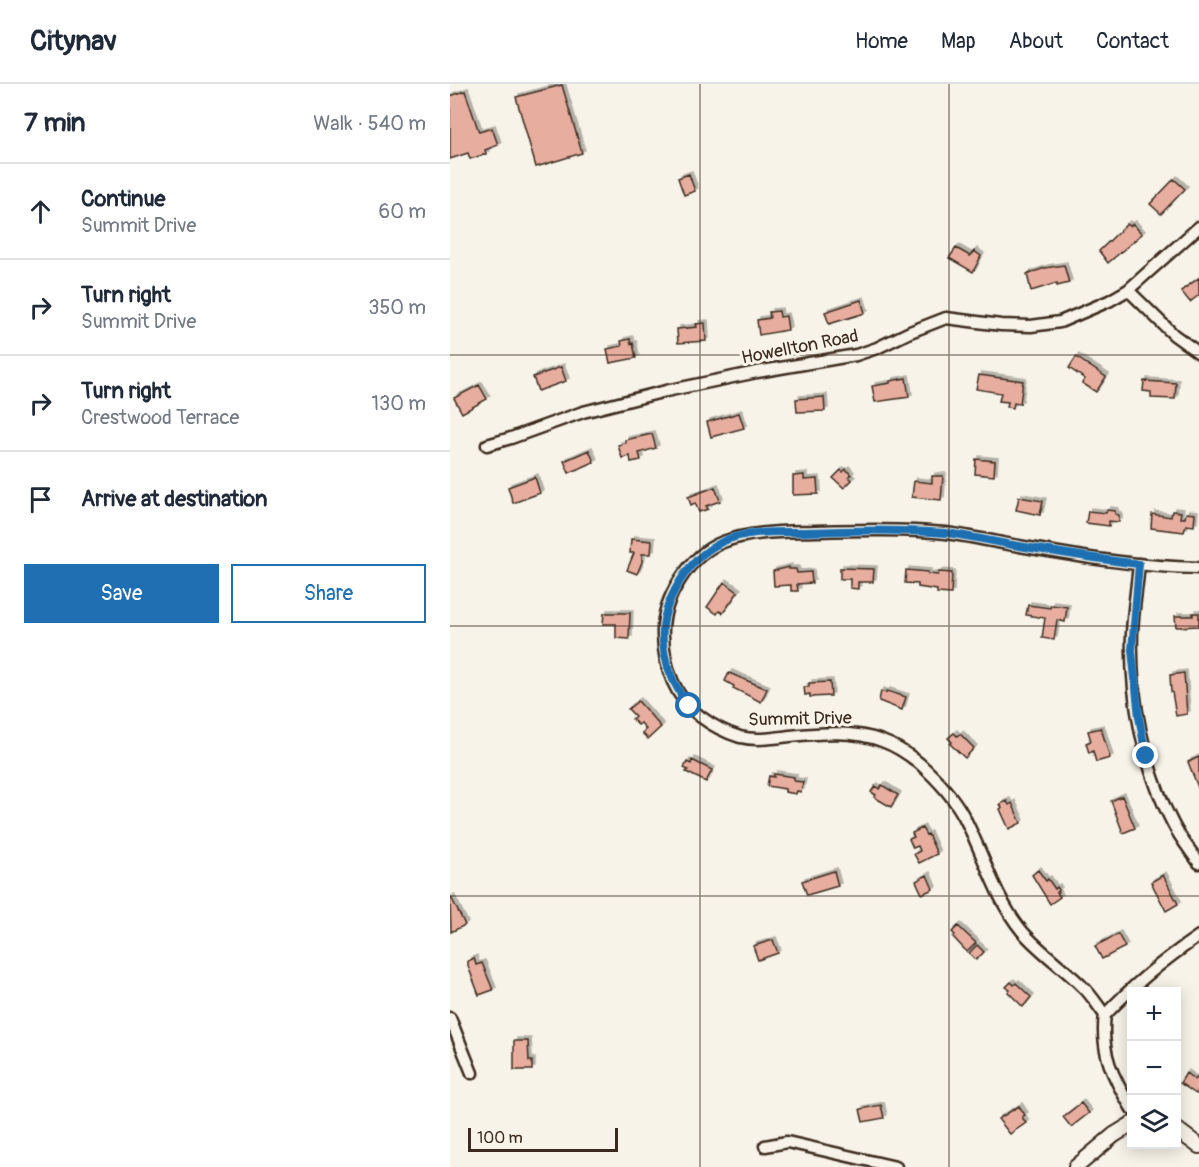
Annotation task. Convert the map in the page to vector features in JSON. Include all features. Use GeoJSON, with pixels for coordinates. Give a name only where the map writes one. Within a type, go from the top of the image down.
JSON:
{"type":"FeatureCollection","features":[{"type":"Feature","properties":{"kind":"street","name":"Howellton Road"},"geometry":{"type":"LineString","coordinates":[[487,445],[583,412],[666,391],[856,355],[878,348],[946,318],[1001,325],[1031,326],[1060,322],[1109,301],[1128,290],[1199,227]]}},
{"type":"Feature","properties":{"kind":"street"},"geometry":{"type":"LineString","coordinates":[[1128,290],[1174,335],[1199,353]]}},
{"type":"Feature","properties":{"kind":"street","name":"Summit Drive"},"geometry":{"type":"LineString","coordinates":[[1105,1015],[1084,987],[1036,946],[1007,909],[987,871],[964,817],[937,779],[908,754],[885,742],[860,734],[814,734],[758,739],[742,737],[718,728],[699,716],[689,706],[672,682],[663,646],[662,626],[666,610],[687,569],[702,554],[722,542],[752,534],[877,529],[948,534],[1139,564],[1199,568]]}},
{"type":"Feature","properties":{"kind":"street"},"geometry":{"type":"LineString","coordinates":[[1139,564],[1132,650],[1139,717],[1146,756],[1159,794],[1174,826],[1199,863]]}},
{"type":"Feature","properties":{"kind":"street"},"geometry":{"type":"LineString","coordinates":[[1127,1102],[1108,1063],[1105,1015],[1158,965],[1199,936]]}},
{"type":"Feature","properties":{"kind":"street"},"geometry":{"type":"LineString","coordinates":[[450,1018],[472,1074]]}},
{"type":"Feature","properties":{"kind":"street"},"geometry":{"type":"LineString","coordinates":[[1076,1167],[1127,1127]]}},
{"type":"Feature","properties":{"kind":"street"},"geometry":{"type":"LineString","coordinates":[[1181,1133],[1199,1146]]}},
{"type":"Feature","properties":{"kind":"street"},"geometry":{"type":"LineString","coordinates":[[765,1146],[787,1142],[896,1167]]}},
{"type":"Feature","properties":{"kind":"building"},"geometry":{"type":"Polygon","coordinates":[[[562,85],[582,153],[536,167],[516,97],[562,85]]]}},
{"type":"Feature","properties":{"kind":"building"},"geometry":{"type":"Polygon","coordinates":[[[465,91],[479,132],[492,128],[498,145],[485,150],[486,154],[470,159],[468,153],[450,159],[450,96],[465,91]]]}},
{"type":"Feature","properties":{"kind":"building"},"geometry":{"type":"Polygon","coordinates":[[[689,174],[695,191],[684,195],[678,178],[689,174]]]}},
{"type":"Feature","properties":{"kind":"building"},"geometry":{"type":"Polygon","coordinates":[[[1174,179],[1185,189],[1161,214],[1150,204],[1174,179]]]}},
{"type":"Feature","properties":{"kind":"building"},"geometry":{"type":"Polygon","coordinates":[[[1127,224],[1130,226],[1133,224],[1142,234],[1108,263],[1099,251],[1127,224]]]}},
{"type":"Feature","properties":{"kind":"building"},"geometry":{"type":"Polygon","coordinates":[[[956,248],[970,256],[974,251],[981,256],[973,272],[949,258],[956,248]]]}},
{"type":"Feature","properties":{"kind":"building"},"geometry":{"type":"Polygon","coordinates":[[[1064,265],[1069,283],[1057,286],[1057,283],[1031,291],[1027,274],[1064,265]]]}},
{"type":"Feature","properties":{"kind":"building"},"geometry":{"type":"Polygon","coordinates":[[[1199,278],[1199,295],[1190,302],[1181,291],[1199,278]]]}},
{"type":"Feature","properties":{"kind":"building"},"geometry":{"type":"Polygon","coordinates":[[[861,300],[865,313],[829,324],[825,312],[861,300]]]}},
{"type":"Feature","properties":{"kind":"building"},"geometry":{"type":"Polygon","coordinates":[[[779,311],[780,317],[786,316],[788,330],[759,335],[757,320],[770,318],[769,312],[779,311]]]}},
{"type":"Feature","properties":{"kind":"building"},"geometry":{"type":"Polygon","coordinates":[[[705,323],[706,341],[678,343],[677,329],[697,327],[696,324],[705,323]]]}},
{"type":"Feature","properties":{"kind":"building"},"geometry":{"type":"Polygon","coordinates":[[[630,339],[636,358],[610,363],[607,349],[622,346],[621,341],[630,339]]]}},
{"type":"Feature","properties":{"kind":"building"},"geometry":{"type":"Polygon","coordinates":[[[1076,357],[1106,377],[1096,392],[1082,383],[1085,379],[1069,368],[1076,357]]]}},
{"type":"Feature","properties":{"kind":"building"},"geometry":{"type":"Polygon","coordinates":[[[561,367],[566,381],[538,391],[533,377],[561,367]]]}},
{"type":"Feature","properties":{"kind":"building"},"geometry":{"type":"Polygon","coordinates":[[[979,375],[1023,381],[1020,404],[1014,403],[1013,408],[1007,407],[1008,402],[999,401],[1001,393],[976,389],[979,375]]]}},
{"type":"Feature","properties":{"kind":"building"},"geometry":{"type":"Polygon","coordinates":[[[906,378],[909,397],[875,402],[872,386],[906,378]]]}},
{"type":"Feature","properties":{"kind":"building"},"geometry":{"type":"Polygon","coordinates":[[[1144,381],[1176,383],[1175,399],[1151,398],[1151,392],[1143,391],[1144,381]]]}},
{"type":"Feature","properties":{"kind":"building"},"geometry":{"type":"Polygon","coordinates":[[[479,385],[487,399],[462,413],[454,398],[479,385]]]}},
{"type":"Feature","properties":{"kind":"building"},"geometry":{"type":"Polygon","coordinates":[[[824,397],[825,411],[797,412],[796,399],[824,397]]]}},
{"type":"Feature","properties":{"kind":"building"},"geometry":{"type":"Polygon","coordinates":[[[739,413],[744,428],[711,437],[707,422],[739,413]]]}},
{"type":"Feature","properties":{"kind":"building"},"geometry":{"type":"Polygon","coordinates":[[[652,434],[656,448],[639,453],[641,460],[631,462],[630,456],[622,458],[618,445],[626,443],[625,440],[652,434]]]}},
{"type":"Feature","properties":{"kind":"building"},"geometry":{"type":"Polygon","coordinates":[[[589,450],[594,462],[569,473],[564,461],[589,450]]]}},
{"type":"Feature","properties":{"kind":"building"},"geometry":{"type":"Polygon","coordinates":[[[976,459],[995,461],[994,476],[975,474],[976,459]]]}},
{"type":"Feature","properties":{"kind":"building"},"geometry":{"type":"Polygon","coordinates":[[[846,469],[852,480],[844,488],[833,478],[841,470],[843,472],[846,469]]]}},
{"type":"Feature","properties":{"kind":"building"},"geometry":{"type":"Polygon","coordinates":[[[804,475],[804,480],[817,479],[818,494],[793,495],[793,476],[804,475]]]}},
{"type":"Feature","properties":{"kind":"building"},"geometry":{"type":"Polygon","coordinates":[[[932,476],[943,476],[941,500],[912,497],[914,481],[932,483],[932,476]]]}},
{"type":"Feature","properties":{"kind":"building"},"geometry":{"type":"Polygon","coordinates":[[[535,477],[540,493],[513,503],[508,487],[535,477]]]}},
{"type":"Feature","properties":{"kind":"building"},"geometry":{"type":"Polygon","coordinates":[[[715,487],[720,501],[706,506],[708,509],[699,512],[695,503],[691,505],[688,497],[715,487]]]}},
{"type":"Feature","properties":{"kind":"building"},"geometry":{"type":"Polygon","coordinates":[[[1019,497],[1043,501],[1040,515],[1016,510],[1019,497]]]}},
{"type":"Feature","properties":{"kind":"building"},"geometry":{"type":"Polygon","coordinates":[[[1107,510],[1115,511],[1115,514],[1119,515],[1119,522],[1109,521],[1109,526],[1086,523],[1088,511],[1106,513],[1107,510]]]}},
{"type":"Feature","properties":{"kind":"building"},"geometry":{"type":"Polygon","coordinates":[[[1172,511],[1181,512],[1180,518],[1185,518],[1186,513],[1195,514],[1194,526],[1186,525],[1184,532],[1151,528],[1152,514],[1171,517],[1172,511]]]}},
{"type":"Feature","properties":{"kind":"building"},"geometry":{"type":"Polygon","coordinates":[[[631,539],[652,541],[651,554],[642,554],[642,562],[637,574],[627,570],[634,553],[630,553],[631,539]]]}},
{"type":"Feature","properties":{"kind":"building"},"geometry":{"type":"Polygon","coordinates":[[[789,567],[789,569],[796,569],[797,573],[811,572],[812,583],[797,584],[798,591],[791,591],[791,585],[774,586],[773,571],[789,567]]]}},
{"type":"Feature","properties":{"kind":"building"},"geometry":{"type":"Polygon","coordinates":[[[840,568],[874,569],[873,582],[858,582],[858,589],[850,588],[850,579],[840,579],[840,568]]]}},
{"type":"Feature","properties":{"kind":"building"},"geometry":{"type":"Polygon","coordinates":[[[906,570],[938,575],[939,572],[952,573],[951,594],[937,593],[937,590],[918,587],[918,584],[905,583],[906,570]]]}},
{"type":"Feature","properties":{"kind":"building"},"geometry":{"type":"Polygon","coordinates":[[[724,582],[738,592],[723,613],[719,611],[717,614],[707,607],[724,582]]]}},
{"type":"Feature","properties":{"kind":"building"},"geometry":{"type":"Polygon","coordinates":[[[1028,605],[1050,608],[1051,605],[1067,607],[1065,622],[1057,620],[1054,640],[1042,638],[1045,618],[1026,615],[1028,605]]]}},
{"type":"Feature","properties":{"kind":"building"},"geometry":{"type":"Polygon","coordinates":[[[604,613],[630,613],[629,639],[616,638],[616,624],[603,624],[604,613]]]}},
{"type":"Feature","properties":{"kind":"building"},"geometry":{"type":"Polygon","coordinates":[[[1193,613],[1199,613],[1199,626],[1176,627],[1175,616],[1193,616],[1193,613]]]}},
{"type":"Feature","properties":{"kind":"building"},"geometry":{"type":"Polygon","coordinates":[[[729,673],[767,689],[761,702],[733,688],[734,686],[725,681],[729,673]]]}},
{"type":"Feature","properties":{"kind":"building"},"geometry":{"type":"Polygon","coordinates":[[[1184,673],[1187,714],[1176,716],[1170,675],[1184,673]]]}},
{"type":"Feature","properties":{"kind":"building"},"geometry":{"type":"Polygon","coordinates":[[[830,682],[831,696],[810,697],[810,694],[805,695],[804,687],[809,687],[809,683],[830,682]]]}},
{"type":"Feature","properties":{"kind":"building"},"geometry":{"type":"Polygon","coordinates":[[[881,691],[906,697],[902,710],[879,701],[881,691]]]}},
{"type":"Feature","properties":{"kind":"building"},"geometry":{"type":"Polygon","coordinates":[[[638,701],[661,727],[648,739],[642,733],[646,729],[641,723],[638,725],[632,719],[635,716],[628,709],[638,701]]]}},
{"type":"Feature","properties":{"kind":"building"},"geometry":{"type":"Polygon","coordinates":[[[1101,728],[1110,758],[1096,762],[1093,751],[1089,753],[1086,743],[1091,741],[1088,731],[1101,728]]]}},
{"type":"Feature","properties":{"kind":"building"},"geometry":{"type":"Polygon","coordinates":[[[954,733],[957,736],[960,734],[974,748],[965,758],[950,744],[952,742],[948,738],[954,733]]]}},
{"type":"Feature","properties":{"kind":"building"},"geometry":{"type":"Polygon","coordinates":[[[1199,757],[1199,790],[1188,762],[1199,757]]]}},
{"type":"Feature","properties":{"kind":"building"},"geometry":{"type":"Polygon","coordinates":[[[692,760],[712,770],[706,782],[686,772],[688,770],[684,768],[687,762],[691,764],[692,760]]]}},
{"type":"Feature","properties":{"kind":"building"},"geometry":{"type":"Polygon","coordinates":[[[774,774],[794,777],[794,781],[803,782],[801,792],[797,791],[796,794],[785,792],[785,789],[767,786],[769,776],[774,777],[774,774]]]}},
{"type":"Feature","properties":{"kind":"building"},"geometry":{"type":"Polygon","coordinates":[[[882,785],[898,795],[891,807],[874,797],[876,795],[871,792],[875,786],[879,789],[882,785]]]}},
{"type":"Feature","properties":{"kind":"building"},"geometry":{"type":"Polygon","coordinates":[[[1122,796],[1135,828],[1123,833],[1111,801],[1122,796]]]}},
{"type":"Feature","properties":{"kind":"building"},"geometry":{"type":"Polygon","coordinates":[[[1007,801],[1009,805],[1012,803],[1021,823],[1009,829],[1000,809],[1002,808],[1000,804],[1007,801]]]}},
{"type":"Feature","properties":{"kind":"building"},"geometry":{"type":"Polygon","coordinates":[[[922,828],[926,835],[928,834],[937,854],[919,863],[914,854],[920,851],[918,846],[913,848],[909,839],[914,837],[912,833],[922,828]]]}},
{"type":"Feature","properties":{"kind":"building"},"geometry":{"type":"Polygon","coordinates":[[[1038,870],[1046,881],[1048,879],[1055,889],[1057,887],[1059,890],[1057,892],[1060,897],[1050,904],[1032,875],[1038,870]]]}},
{"type":"Feature","properties":{"kind":"building"},"geometry":{"type":"Polygon","coordinates":[[[834,871],[838,886],[807,895],[802,881],[834,871]]]}},
{"type":"Feature","properties":{"kind":"building"},"geometry":{"type":"Polygon","coordinates":[[[927,875],[933,889],[922,894],[916,881],[927,875]]]}},
{"type":"Feature","properties":{"kind":"building"},"geometry":{"type":"Polygon","coordinates":[[[1163,875],[1178,904],[1166,911],[1151,882],[1163,875]]]}},
{"type":"Feature","properties":{"kind":"building"},"geometry":{"type":"Polygon","coordinates":[[[450,898],[465,925],[451,932],[450,898]]]}},
{"type":"Feature","properties":{"kind":"building"},"geometry":{"type":"Polygon","coordinates":[[[958,926],[976,943],[967,952],[953,937],[955,935],[952,932],[958,926]]]}},
{"type":"Feature","properties":{"kind":"building"},"geometry":{"type":"Polygon","coordinates":[[[1118,934],[1125,947],[1102,959],[1095,946],[1118,934]]]}},
{"type":"Feature","properties":{"kind":"building"},"geometry":{"type":"Polygon","coordinates":[[[773,940],[778,953],[758,960],[753,946],[773,940]]]}},
{"type":"Feature","properties":{"kind":"building"},"geometry":{"type":"Polygon","coordinates":[[[977,945],[984,952],[976,960],[969,953],[977,945]]]}},
{"type":"Feature","properties":{"kind":"building"},"geometry":{"type":"Polygon","coordinates":[[[474,958],[476,965],[482,963],[493,990],[479,995],[468,966],[468,961],[474,958]]]}},
{"type":"Feature","properties":{"kind":"building"},"geometry":{"type":"Polygon","coordinates":[[[1011,982],[1014,985],[1016,983],[1031,997],[1023,1007],[1008,992],[1010,990],[1006,987],[1011,982]]]}},
{"type":"Feature","properties":{"kind":"building"},"geometry":{"type":"Polygon","coordinates":[[[514,1041],[528,1041],[532,1070],[514,1070],[514,1041]]]}},
{"type":"Feature","properties":{"kind":"building"},"geometry":{"type":"Polygon","coordinates":[[[1186,1073],[1195,1080],[1199,1075],[1199,1090],[1196,1094],[1181,1081],[1186,1073]]]}},
{"type":"Feature","properties":{"kind":"building"},"geometry":{"type":"Polygon","coordinates":[[[1081,1103],[1089,1113],[1071,1127],[1063,1117],[1081,1103]]]}},
{"type":"Feature","properties":{"kind":"building"},"geometry":{"type":"Polygon","coordinates":[[[881,1105],[884,1118],[863,1122],[860,1109],[881,1105]]]}},
{"type":"Feature","properties":{"kind":"building"},"geometry":{"type":"Polygon","coordinates":[[[1019,1106],[1025,1115],[1022,1117],[1026,1123],[1010,1134],[998,1119],[1019,1106]]]}},
{"type":"Feature","properties":{"kind":"route"},"geometry":{"type":"LineString","coordinates":[[689,706],[672,682],[667,668],[662,626],[675,590],[687,569],[702,554],[722,542],[752,534],[877,529],[948,534],[1139,564],[1132,650],[1139,717],[1146,756]]}}]}
